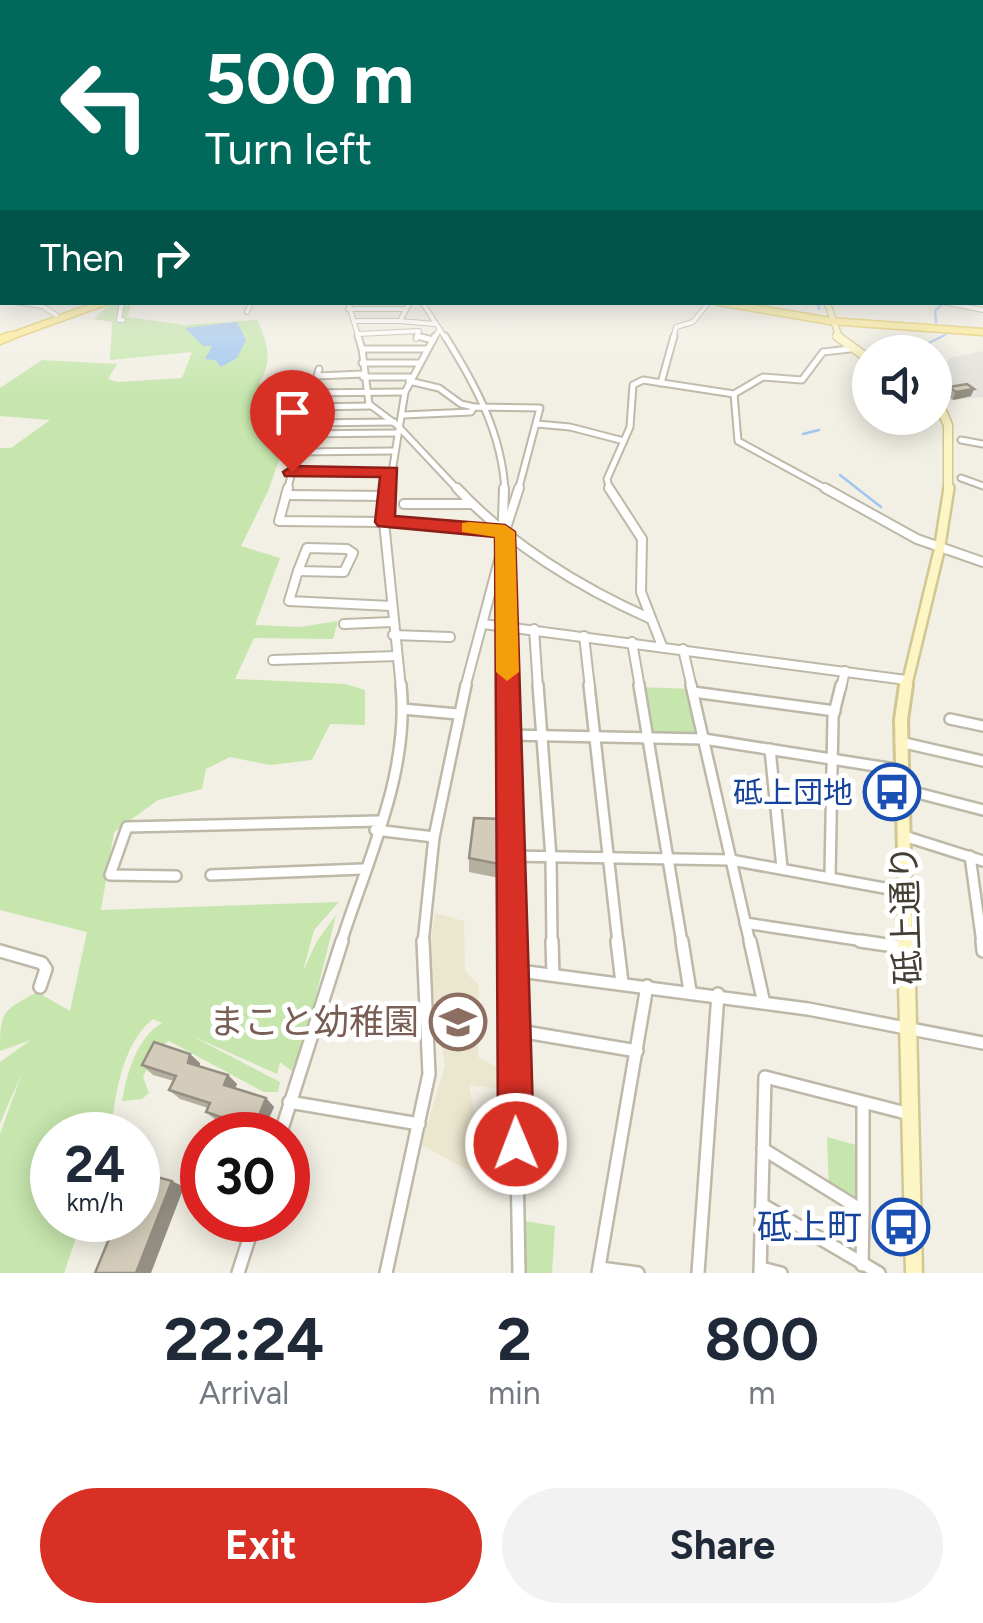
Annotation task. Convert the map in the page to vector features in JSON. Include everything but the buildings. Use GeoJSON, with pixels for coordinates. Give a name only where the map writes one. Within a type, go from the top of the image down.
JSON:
{"type":"FeatureCollection","features":[{"type":"Feature","properties":{"kind":"main road"},"geometry":{"type":"LineString","coordinates":[[0,338],[87,305]]}},
{"type":"Feature","properties":{"kind":"main road"},"geometry":{"type":"LineString","coordinates":[[0,338],[96,305]]}},
{"type":"Feature","properties":{"kind":"main road"},"geometry":{"type":"LineString","coordinates":[[739,305],[830,319],[983,330]]}},
{"type":"Feature","properties":{"kind":"main road"},"geometry":{"type":"LineString","coordinates":[[752,305],[830,319]]}},
{"type":"Feature","properties":{"kind":"street"},"geometry":{"type":"LineString","coordinates":[[36,305],[56,315]]}},
{"type":"Feature","properties":{"kind":"street"},"geometry":{"type":"LineString","coordinates":[[122,305],[119,320],[123,320]]}},
{"type":"Feature","properties":{"kind":"street"},"geometry":{"type":"LineString","coordinates":[[248,312],[250,305]]}},
{"type":"Feature","properties":{"kind":"street"},"geometry":{"type":"LineString","coordinates":[[424,305],[487,407],[501,442],[505,532]]}},
{"type":"Feature","properties":{"kind":"street"},"geometry":{"type":"LineString","coordinates":[[661,384],[676,327],[693,322],[707,305]]}},
{"type":"Feature","properties":{"kind":"street"},"geometry":{"type":"LineString","coordinates":[[828,305],[837,337],[850,349]]}},
{"type":"Feature","properties":{"kind":"street"},"geometry":{"type":"LineString","coordinates":[[958,305],[983,310]]}},
{"type":"Feature","properties":{"kind":"street"},"geometry":{"type":"LineString","coordinates":[[400,322],[408,306],[348,306],[356,321],[371,406],[505,532],[608,600],[650,618]]}},
{"type":"Feature","properties":{"kind":"street"},"geometry":{"type":"LineString","coordinates":[[356,321],[438,327]]}},
{"type":"Feature","properties":{"kind":"street"},"geometry":{"type":"LineString","coordinates":[[286,1112],[401,749],[402,710],[384,522],[386,496],[396,427],[403,416],[410,379],[438,327]]}},
{"type":"Feature","properties":{"kind":"street"},"geometry":{"type":"LineString","coordinates":[[358,334],[400,330],[419,332],[416,339],[433,340]]}},
{"type":"Feature","properties":{"kind":"street"},"geometry":{"type":"LineString","coordinates":[[362,349],[427,349]]}},
{"type":"Feature","properties":{"kind":"street"},"geometry":{"type":"LineString","coordinates":[[662,646],[641,592],[642,539],[611,496],[607,479],[630,427],[633,386],[644,380],[734,394],[764,377],[802,380],[823,352],[850,349]]}},
{"type":"Feature","properties":{"kind":"street"},"geometry":{"type":"LineString","coordinates":[[362,363],[419,363]]}},
{"type":"Feature","properties":{"kind":"street"},"geometry":{"type":"LineString","coordinates":[[319,369],[318,376],[410,379],[439,388],[461,404],[474,407],[540,408],[458,714],[434,837],[422,955],[431,1050],[386,1273]]}},
{"type":"Feature","properties":{"kind":"street"},"geometry":{"type":"LineString","coordinates":[[301,393],[406,392]]}},
{"type":"Feature","properties":{"kind":"street"},"geometry":{"type":"LineString","coordinates":[[734,394],[738,441],[815,480],[897,533],[949,554],[983,562]]}},
{"type":"Feature","properties":{"kind":"street"},"geometry":{"type":"LineString","coordinates":[[371,406],[308,407],[302,423],[396,427]]}},
{"type":"Feature","properties":{"kind":"street"},"geometry":{"type":"LineString","coordinates":[[403,416],[448,416],[471,412],[474,407]]}},
{"type":"Feature","properties":{"kind":"street","name":"砥上通り"},"geometry":{"type":"LineString","coordinates":[[914,1273],[900,742],[906,680],[949,554],[961,478],[961,440],[952,414]]}},
{"type":"Feature","properties":{"kind":"street"},"geometry":{"type":"LineString","coordinates":[[537,424],[570,427],[624,441]]}},
{"type":"Feature","properties":{"kind":"street"},"geometry":{"type":"LineString","coordinates":[[394,451],[294,452],[299,434],[396,427]]}},
{"type":"Feature","properties":{"kind":"street"},"geometry":{"type":"LineString","coordinates":[[961,440],[983,444]]}},
{"type":"Feature","properties":{"kind":"street"},"geometry":{"type":"LineString","coordinates":[[390,472],[292,472],[279,521],[384,522],[505,532]]}},
{"type":"Feature","properties":{"kind":"street"},"geometry":{"type":"LineString","coordinates":[[961,478],[981,483]]}},
{"type":"Feature","properties":{"kind":"street"},"geometry":{"type":"LineString","coordinates":[[286,495],[386,496]]}},
{"type":"Feature","properties":{"kind":"street"},"geometry":{"type":"LineString","coordinates":[[404,504],[472,504]]}},
{"type":"Feature","properties":{"kind":"street"},"geometry":{"type":"LineString","coordinates":[[298,572],[344,572],[353,553],[346,549],[307,548],[288,598],[294,603],[391,606]]}},
{"type":"Feature","properties":{"kind":"street"},"geometry":{"type":"LineString","coordinates":[[502,548],[507,626],[520,1273]]}},
{"type":"Feature","properties":{"kind":"street"},"geometry":{"type":"LineString","coordinates":[[344,624],[392,622]]}},
{"type":"Feature","properties":{"kind":"street"},"geometry":{"type":"LineString","coordinates":[[483,624],[906,680]]}},
{"type":"Feature","properties":{"kind":"street"},"geometry":{"type":"LineString","coordinates":[[534,630],[551,856],[553,975]]}},
{"type":"Feature","properties":{"kind":"street"},"geometry":{"type":"LineString","coordinates":[[394,634],[450,637]]}},
{"type":"Feature","properties":{"kind":"street"},"geometry":{"type":"LineString","coordinates":[[584,636],[622,983]]}},
{"type":"Feature","properties":{"kind":"street"},"geometry":{"type":"LineString","coordinates":[[632,642],[690,991]]}},
{"type":"Feature","properties":{"kind":"street"},"geometry":{"type":"LineString","coordinates":[[683,649],[762,999]]}},
{"type":"Feature","properties":{"kind":"street"},"geometry":{"type":"LineString","coordinates":[[273,660],[397,656]]}},
{"type":"Feature","properties":{"kind":"street"},"geometry":{"type":"LineString","coordinates":[[830,876],[835,711],[845,672]]}},
{"type":"Feature","properties":{"kind":"street"},"geometry":{"type":"LineString","coordinates":[[693,692],[835,711]]}},
{"type":"Feature","properties":{"kind":"street"},"geometry":{"type":"LineString","coordinates":[[402,710],[458,714]]}},
{"type":"Feature","properties":{"kind":"street"},"geometry":{"type":"LineString","coordinates":[[950,719],[983,726]]}},
{"type":"Feature","properties":{"kind":"street"},"geometry":{"type":"LineString","coordinates":[[508,736],[704,740],[901,770]]}},
{"type":"Feature","properties":{"kind":"street"},"geometry":{"type":"LineString","coordinates":[[900,742],[983,762]]}},
{"type":"Feature","properties":{"kind":"street"},"geometry":{"type":"LineString","coordinates":[[770,749],[782,868]]}},
{"type":"Feature","properties":{"kind":"street"},"geometry":{"type":"LineString","coordinates":[[902,789],[983,810]]}},
{"type":"Feature","properties":{"kind":"street"},"geometry":{"type":"LineString","coordinates":[[176,876],[110,875],[127,827],[377,826],[434,837]]}},
{"type":"Feature","properties":{"kind":"street"},"geometry":{"type":"LineString","coordinates":[[904,836],[983,861]]}},
{"type":"Feature","properties":{"kind":"street"},"geometry":{"type":"LineString","coordinates":[[510,856],[730,860],[906,892]]}},
{"type":"Feature","properties":{"kind":"street"},"geometry":{"type":"LineString","coordinates":[[970,856],[983,950]]}},
{"type":"Feature","properties":{"kind":"street"},"geometry":{"type":"LineString","coordinates":[[211,875],[362,869]]}},
{"type":"Feature","properties":{"kind":"street"},"geometry":{"type":"LineString","coordinates":[[745,924],[908,948]]}},
{"type":"Feature","properties":{"kind":"street"},"geometry":{"type":"LineString","coordinates":[[0,951],[42,962],[46,969],[40,987]]}},
{"type":"Feature","properties":{"kind":"street"},"geometry":{"type":"LineString","coordinates":[[512,970],[762,999],[983,1043]]}},
{"type":"Feature","properties":{"kind":"street"},"geometry":{"type":"LineString","coordinates":[[638,1273],[599,1270],[648,986]]}},
{"type":"Feature","properties":{"kind":"street"},"geometry":{"type":"LineString","coordinates":[[698,1273],[718,994]]}},
{"type":"Feature","properties":{"kind":"street"},"geometry":{"type":"LineString","coordinates":[[513,1030],[636,1051]]}},
{"type":"Feature","properties":{"kind":"street"},"geometry":{"type":"LineString","coordinates":[[780,1273],[760,1270],[765,1077],[910,1114]]}},
{"type":"Feature","properties":{"kind":"street"},"geometry":{"type":"LineString","coordinates":[[289,1102],[419,1124]]}},
{"type":"Feature","properties":{"kind":"street"},"geometry":{"type":"LineString","coordinates":[[862,1265],[863,1102]]}},
{"type":"Feature","properties":{"kind":"street"},"geometry":{"type":"LineString","coordinates":[[764,1150],[796,1166],[862,1211]]}},
{"type":"Feature","properties":{"kind":"street"},"geometry":{"type":"LineString","coordinates":[[762,1205],[879,1273]]}},
{"type":"Feature","properties":{"kind":"street"},"geometry":{"type":"LineString","coordinates":[[238,1273],[248,1242]]}},
{"type":"Feature","properties":{"kind":"shaded area"},"geometry":{"type":"Polygon","coordinates":[[[983,351],[983,397],[952,400],[952,358],[983,351]]]}},
{"type":"Feature","properties":{"kind":"shaded area","name":"まこと幼稚園"},"geometry":{"type":"Polygon","coordinates":[[[435,913],[464,921],[465,971],[479,986],[478,1057],[504,1071],[500,1089],[469,1085],[475,1115],[503,1128],[510,1192],[421,1145],[445,1066],[428,960],[435,913]]]}},
{"type":"Feature","properties":{"kind":"green space"},"geometry":{"type":"Polygon","coordinates":[[[109,305],[131,305],[128,317],[184,325],[257,320],[267,352],[259,383],[290,394],[299,404],[268,491],[241,546],[280,558],[255,625],[300,627],[338,621],[333,639],[254,638],[235,679],[346,684],[365,690],[365,725],[330,724],[312,760],[270,765],[230,757],[206,769],[202,789],[158,800],[114,832],[101,910],[339,902],[314,930],[303,971],[317,941],[336,915],[299,1063],[292,1071],[280,1062],[277,1074],[192,1036],[280,1082],[278,1092],[264,1092],[169,1041],[157,1049],[143,1077],[149,1093],[142,1099],[122,1101],[140,1046],[162,1023],[153,1019],[142,1029],[127,1056],[114,1112],[30,1112],[30,1242],[75,1242],[64,1273],[0,1273],[0,1134],[22,1073],[0,1123],[0,1062],[31,1040],[0,1051],[3,1019],[10,1008],[37,992],[70,1011],[87,932],[0,910],[0,448],[11,448],[50,420],[0,416],[0,388],[42,360],[117,364],[108,379],[117,382],[182,378],[192,352],[110,360],[112,322],[94,319],[109,305]]]}},
{"type":"Feature","properties":{"kind":"green space"},"geometry":{"type":"Polygon","coordinates":[[[639,687],[692,689],[704,739],[648,737],[639,687]]]}},
{"type":"Feature","properties":{"kind":"green space"},"geometry":{"type":"Polygon","coordinates":[[[827,1137],[863,1147],[863,1199],[854,1205],[829,1189],[827,1137]]]}},
{"type":"Feature","properties":{"kind":"green space"},"geometry":{"type":"Polygon","coordinates":[[[518,1220],[555,1226],[552,1273],[519,1273],[518,1220]]]}},
{"type":"Feature","properties":{"kind":"water"},"geometry":{"type":"Polygon","coordinates":[[[237,322],[246,340],[237,358],[221,367],[215,360],[205,359],[212,346],[203,346],[185,328],[237,322]]]}},
{"type":"Feature","properties":{"kind":"waterway"},"geometry":{"type":"LineString","coordinates":[[818,305],[819,309]]}},
{"type":"Feature","properties":{"kind":"waterway"},"geometry":{"type":"LineString","coordinates":[[936,322],[935,311],[941,305]]}},
{"type":"Feature","properties":{"kind":"waterway"},"geometry":{"type":"LineString","coordinates":[[803,434],[819,430]]}},
{"type":"Feature","properties":{"kind":"waterway"},"geometry":{"type":"LineString","coordinates":[[840,475],[881,507]]}},
{"type":"Feature","properties":{"kind":"slow traffic"},"geometry":{"type":"LineString","coordinates":[[469,528],[505,532],[502,548],[506,559],[507,672]]}},
{"type":"Feature","properties":{"kind":"place","name":"砥上団地"},"geometry":{"type":"Point","coordinates":[892,792]}},
{"type":"Feature","properties":{"kind":"place","name":"まこと幼稚園"},"geometry":{"type":"Point","coordinates":[458,1022]}},
{"type":"Feature","properties":{"kind":"place","name":"砥上町"},"geometry":{"type":"Point","coordinates":[901,1227]}},
{"type":"Feature","properties":{"kind":"route"},"geometry":{"type":"LineString","coordinates":[[292,472],[390,472],[384,522],[505,532],[502,548],[506,559],[516,1144]]}}]}
